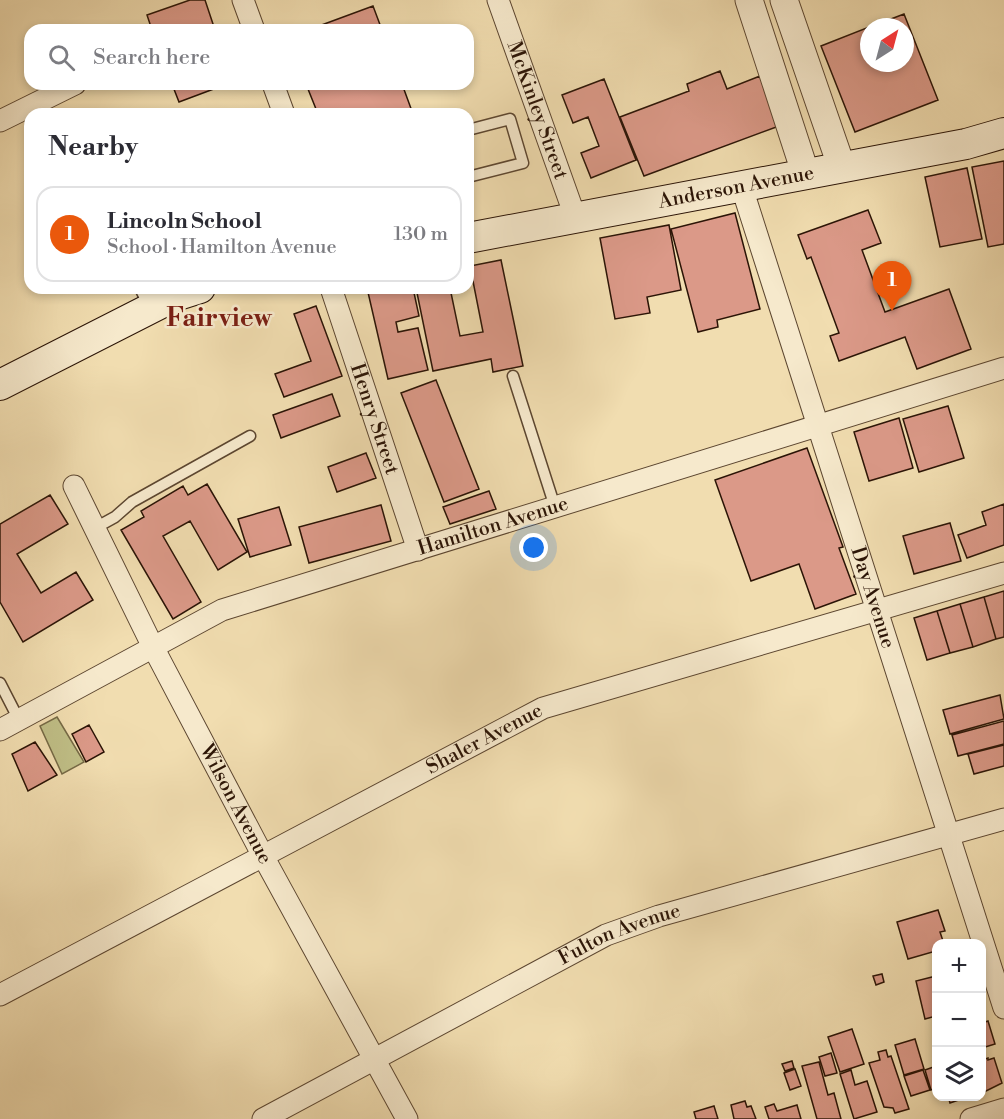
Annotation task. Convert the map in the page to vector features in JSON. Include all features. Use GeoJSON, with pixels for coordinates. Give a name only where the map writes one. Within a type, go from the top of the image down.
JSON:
{"type":"FeatureCollection","features":[{"type":"Feature","properties":{"kind":"main road","name":"Anderson Avenue"},"geometry":{"type":"LineString","coordinates":[[474,237],[742,188],[966,144],[1004,133]]}},
{"type":"Feature","properties":{"kind":"main road"},"geometry":{"type":"LineString","coordinates":[[0,385],[145,298],[181,294]]}},
{"type":"Feature","properties":{"kind":"street"},"geometry":{"type":"LineString","coordinates":[[243,0],[252,24]]}},
{"type":"Feature","properties":{"kind":"street","name":"McKinley Street"},"geometry":{"type":"LineString","coordinates":[[498,0],[576,219]]}},
{"type":"Feature","properties":{"kind":"street"},"geometry":{"type":"LineString","coordinates":[[806,175],[752,8],[784,1],[842,168]]}},
{"type":"Feature","properties":{"kind":"street"},"geometry":{"type":"LineString","coordinates":[[26,108],[63,90]]}},
{"type":"Feature","properties":{"kind":"street"},"geometry":{"type":"LineString","coordinates":[[275,90],[282,108]]}},
{"type":"Feature","properties":{"kind":"street"},"geometry":{"type":"LineString","coordinates":[[0,121],[24,109]]}},
{"type":"Feature","properties":{"kind":"street","name":"Day Avenue"},"geometry":{"type":"LineString","coordinates":[[742,188],[1004,1008]]}},
{"type":"Feature","properties":{"kind":"street","name":"Henry Street"},"geometry":{"type":"LineString","coordinates":[[333,294],[418,550]]}},
{"type":"Feature","properties":{"kind":"street","name":"Hamilton Avenue"},"geometry":{"type":"LineString","coordinates":[[9,725],[222,610],[1004,368]]}},
{"type":"Feature","properties":{"kind":"street","name":"Wilson Avenue"},"geometry":{"type":"LineString","coordinates":[[74,486],[153,647],[263,856],[407,1119]]}},
{"type":"Feature","properties":{"kind":"street","name":"Shaler Avenue"},"geometry":{"type":"LineString","coordinates":[[0,995],[543,708],[1004,573]]}},
{"type":"Feature","properties":{"kind":"street","name":"Fulton Avenue"},"geometry":{"type":"LineString","coordinates":[[263,1119],[606,935],[659,916],[1004,819]]}},
{"type":"Feature","properties":{"kind":"street"},"geometry":{"type":"LineString","coordinates":[[971,1119],[1004,1109]]}},
{"type":"Feature","properties":{"kind":"lane"},"geometry":{"type":"LineString","coordinates":[[474,128],[510,119],[524,163],[474,176]]}},
{"type":"Feature","properties":{"kind":"lane"},"geometry":{"type":"LineString","coordinates":[[513,376],[555,507]]}},
{"type":"Feature","properties":{"kind":"lane"},"geometry":{"type":"LineString","coordinates":[[95,528],[115,517],[132,502],[250,436]]}},
{"type":"Feature","properties":{"kind":"lane"},"geometry":{"type":"LineString","coordinates":[[0,683],[9,725]]}},
{"type":"Feature","properties":{"kind":"shaded area"},"geometry":{"type":"Polygon","coordinates":[[[57,717],[84,762],[62,774],[40,726],[57,717]]]}},
{"type":"Feature","properties":{"kind":"building"},"geometry":{"type":"Polygon","coordinates":[[[190,0],[205,0],[213,24],[150,24],[147,15],[190,0]]]}},
{"type":"Feature","properties":{"kind":"building"},"geometry":{"type":"Polygon","coordinates":[[[373,6],[380,24],[324,24],[373,6]]]}},
{"type":"Feature","properties":{"kind":"building"},"geometry":{"type":"Polygon","coordinates":[[[904,14],[906,18],[894,18],[904,14]]]}},
{"type":"Feature","properties":{"kind":"building"},"geometry":{"type":"Polygon","coordinates":[[[860,31],[860,72],[914,72],[914,39],[938,100],[855,132],[821,46],[860,31]]]}},
{"type":"Feature","properties":{"kind":"building"},"geometry":{"type":"Polygon","coordinates":[[[720,71],[727,89],[760,76],[779,126],[644,176],[620,117],[689,91],[687,84],[720,71]]]}},
{"type":"Feature","properties":{"kind":"building"},"geometry":{"type":"Polygon","coordinates":[[[604,79],[636,160],[591,178],[581,153],[599,146],[588,117],[573,123],[562,95],[604,79]]]}},
{"type":"Feature","properties":{"kind":"building"},"geometry":{"type":"Polygon","coordinates":[[[174,90],[211,90],[179,102],[174,90]]]}},
{"type":"Feature","properties":{"kind":"building"},"geometry":{"type":"Polygon","coordinates":[[[308,90],[404,90],[411,108],[316,108],[308,90]]]}},
{"type":"Feature","properties":{"kind":"building"},"geometry":{"type":"Polygon","coordinates":[[[1004,161],[1004,244],[988,247],[972,167],[1004,161]]]}},
{"type":"Feature","properties":{"kind":"building"},"geometry":{"type":"Polygon","coordinates":[[[967,168],[982,239],[940,247],[925,177],[967,168]]]}},
{"type":"Feature","properties":{"kind":"building"},"geometry":{"type":"Polygon","coordinates":[[[868,210],[881,243],[862,250],[885,312],[949,289],[971,349],[917,369],[905,337],[839,361],[830,336],[839,333],[811,257],[807,259],[798,235],[868,210]]]}},
{"type":"Feature","properties":{"kind":"building"},"geometry":{"type":"Polygon","coordinates":[[[735,213],[760,309],[717,320],[718,327],[698,332],[671,229],[735,213]]]}},
{"type":"Feature","properties":{"kind":"building"},"geometry":{"type":"Polygon","coordinates":[[[669,225],[681,290],[647,297],[650,313],[615,319],[600,238],[669,225]]]}},
{"type":"Feature","properties":{"kind":"building"},"geometry":{"type":"Polygon","coordinates":[[[501,260],[523,366],[493,372],[491,359],[433,371],[417,294],[451,294],[460,336],[483,332],[474,286],[474,265],[501,260]]]}},
{"type":"Feature","properties":{"kind":"building"},"geometry":{"type":"Polygon","coordinates":[[[368,294],[414,294],[419,316],[396,322],[398,332],[418,328],[428,370],[388,379],[368,294]]]}},
{"type":"Feature","properties":{"kind":"building"},"geometry":{"type":"Polygon","coordinates":[[[316,306],[342,376],[284,397],[275,374],[311,361],[294,314],[316,306]]]}},
{"type":"Feature","properties":{"kind":"building"},"geometry":{"type":"Polygon","coordinates":[[[436,380],[479,489],[444,502],[401,393],[436,380]]]}},
{"type":"Feature","properties":{"kind":"building"},"geometry":{"type":"Polygon","coordinates":[[[332,394],[340,416],[281,438],[273,415],[332,394]]]}},
{"type":"Feature","properties":{"kind":"building"},"geometry":{"type":"Polygon","coordinates":[[[948,406],[964,458],[919,472],[903,419],[948,406]]]}},
{"type":"Feature","properties":{"kind":"building"},"geometry":{"type":"Polygon","coordinates":[[[899,418],[913,468],[869,481],[854,432],[899,418]]]}},
{"type":"Feature","properties":{"kind":"building"},"geometry":{"type":"Polygon","coordinates":[[[807,448],[843,547],[839,548],[856,594],[815,609],[799,564],[751,581],[715,480],[807,448]]]}},
{"type":"Feature","properties":{"kind":"building"},"geometry":{"type":"Polygon","coordinates":[[[366,453],[376,478],[337,492],[328,467],[366,453]]]}},
{"type":"Feature","properties":{"kind":"building"},"geometry":{"type":"Polygon","coordinates":[[[207,484],[247,552],[218,570],[190,521],[163,536],[201,602],[173,619],[121,530],[144,517],[141,511],[183,486],[188,495],[207,484]]]}},
{"type":"Feature","properties":{"kind":"building"},"geometry":{"type":"Polygon","coordinates":[[[489,491],[496,509],[450,524],[443,507],[489,491]]]}},
{"type":"Feature","properties":{"kind":"building"},"geometry":{"type":"Polygon","coordinates":[[[50,495],[68,524],[17,554],[41,593],[76,572],[93,600],[23,642],[0,602],[0,524],[50,495]]]}},
{"type":"Feature","properties":{"kind":"building"},"geometry":{"type":"Polygon","coordinates":[[[1004,504],[1004,545],[967,558],[958,535],[986,525],[982,512],[1004,504]]]}},
{"type":"Feature","properties":{"kind":"building"},"geometry":{"type":"Polygon","coordinates":[[[381,505],[391,541],[309,563],[299,527],[381,505]]]}},
{"type":"Feature","properties":{"kind":"building"},"geometry":{"type":"Polygon","coordinates":[[[279,507],[291,545],[250,557],[238,519],[279,507]]]}},
{"type":"Feature","properties":{"kind":"building"},"geometry":{"type":"Polygon","coordinates":[[[950,523],[961,561],[914,574],[903,536],[950,523]]]}},
{"type":"Feature","properties":{"kind":"building"},"geometry":{"type":"Polygon","coordinates":[[[1004,591],[1004,637],[996,639],[984,597],[1004,591]]]}},
{"type":"Feature","properties":{"kind":"building"},"geometry":{"type":"Polygon","coordinates":[[[984,597],[996,639],[973,647],[960,604],[984,597]]]}},
{"type":"Feature","properties":{"kind":"building"},"geometry":{"type":"Polygon","coordinates":[[[960,604],[973,647],[950,653],[937,611],[960,604]]]}},
{"type":"Feature","properties":{"kind":"building"},"geometry":{"type":"Polygon","coordinates":[[[937,611],[950,653],[927,660],[914,618],[937,611]]]}},
{"type":"Feature","properties":{"kind":"building"},"geometry":{"type":"Polygon","coordinates":[[[1000,695],[1004,719],[950,734],[943,710],[1000,695]]]}},
{"type":"Feature","properties":{"kind":"building"},"geometry":{"type":"Polygon","coordinates":[[[1004,721],[1004,744],[958,756],[952,735],[1004,721]]]}},
{"type":"Feature","properties":{"kind":"building"},"geometry":{"type":"Polygon","coordinates":[[[89,725],[104,752],[86,762],[72,734],[89,725]]]}},
{"type":"Feature","properties":{"kind":"building"},"geometry":{"type":"Polygon","coordinates":[[[35,742],[57,775],[28,791],[12,754],[35,742]]]}},
{"type":"Feature","properties":{"kind":"building"},"geometry":{"type":"Polygon","coordinates":[[[1004,745],[1004,766],[974,774],[968,754],[1004,745]]]}},
{"type":"Feature","properties":{"kind":"building"},"geometry":{"type":"Polygon","coordinates":[[[938,910],[945,931],[940,932],[942,939],[932,939],[932,952],[908,959],[897,922],[938,910]]]}},
{"type":"Feature","properties":{"kind":"building"},"geometry":{"type":"Polygon","coordinates":[[[882,974],[884,982],[876,985],[873,976],[882,974]]]}},
{"type":"Feature","properties":{"kind":"building"},"geometry":{"type":"Polygon","coordinates":[[[932,977],[932,1017],[925,1019],[916,981],[932,977]]]}},
{"type":"Feature","properties":{"kind":"building"},"geometry":{"type":"Polygon","coordinates":[[[988,1021],[995,1044],[986,1047],[986,1022],[988,1021]]]}},
{"type":"Feature","properties":{"kind":"building"},"geometry":{"type":"Polygon","coordinates":[[[852,1029],[864,1064],[840,1072],[828,1037],[852,1029]]]}},
{"type":"Feature","properties":{"kind":"building"},"geometry":{"type":"Polygon","coordinates":[[[915,1039],[924,1069],[904,1075],[895,1045],[915,1039]]]}},
{"type":"Feature","properties":{"kind":"building"},"geometry":{"type":"Polygon","coordinates":[[[886,1050],[888,1057],[891,1056],[909,1109],[895,1113],[893,1108],[884,1107],[869,1063],[880,1060],[878,1052],[886,1050]]]}},
{"type":"Feature","properties":{"kind":"building"},"geometry":{"type":"Polygon","coordinates":[[[831,1053],[837,1073],[825,1076],[819,1057],[831,1053]]]}},
{"type":"Feature","properties":{"kind":"building"},"geometry":{"type":"Polygon","coordinates":[[[994,1058],[1002,1083],[986,1091],[986,1059],[994,1058]]]}},
{"type":"Feature","properties":{"kind":"building"},"geometry":{"type":"Polygon","coordinates":[[[792,1061],[794,1068],[785,1071],[782,1064],[792,1061]]]}},
{"type":"Feature","properties":{"kind":"building"},"geometry":{"type":"Polygon","coordinates":[[[819,1062],[828,1095],[834,1093],[841,1119],[817,1119],[802,1066],[819,1062]]]}},
{"type":"Feature","properties":{"kind":"building"},"geometry":{"type":"Polygon","coordinates":[[[932,1067],[931,1090],[925,1070],[932,1067]]]}},
{"type":"Feature","properties":{"kind":"building"},"geometry":{"type":"Polygon","coordinates":[[[795,1069],[801,1086],[790,1090],[784,1073],[795,1069]]]}},
{"type":"Feature","properties":{"kind":"building"},"geometry":{"type":"Polygon","coordinates":[[[851,1070],[855,1085],[867,1081],[877,1112],[854,1119],[840,1074],[851,1070]]]}},
{"type":"Feature","properties":{"kind":"building"},"geometry":{"type":"Polygon","coordinates":[[[923,1070],[930,1090],[911,1096],[904,1076],[923,1070]]]}},
{"type":"Feature","properties":{"kind":"building"},"geometry":{"type":"Polygon","coordinates":[[[745,1101],[747,1107],[751,1106],[756,1119],[734,1119],[731,1105],[745,1101]]]}},
{"type":"Feature","properties":{"kind":"building"},"geometry":{"type":"Polygon","coordinates":[[[774,1104],[777,1111],[797,1105],[801,1119],[769,1119],[765,1107],[774,1104]]]}},
{"type":"Feature","properties":{"kind":"building"},"geometry":{"type":"Polygon","coordinates":[[[714,1106],[718,1119],[696,1119],[694,1112],[714,1106]]]}},
{"type":"Feature","properties":{"kind":"place","name":"Lincoln School"},"geometry":{"type":"Point","coordinates":[892,311]}},
{"type":"Feature","properties":{"kind":"district","name":"Fairview"},"geometry":{"type":"Point","coordinates":[219,318]}}]}
